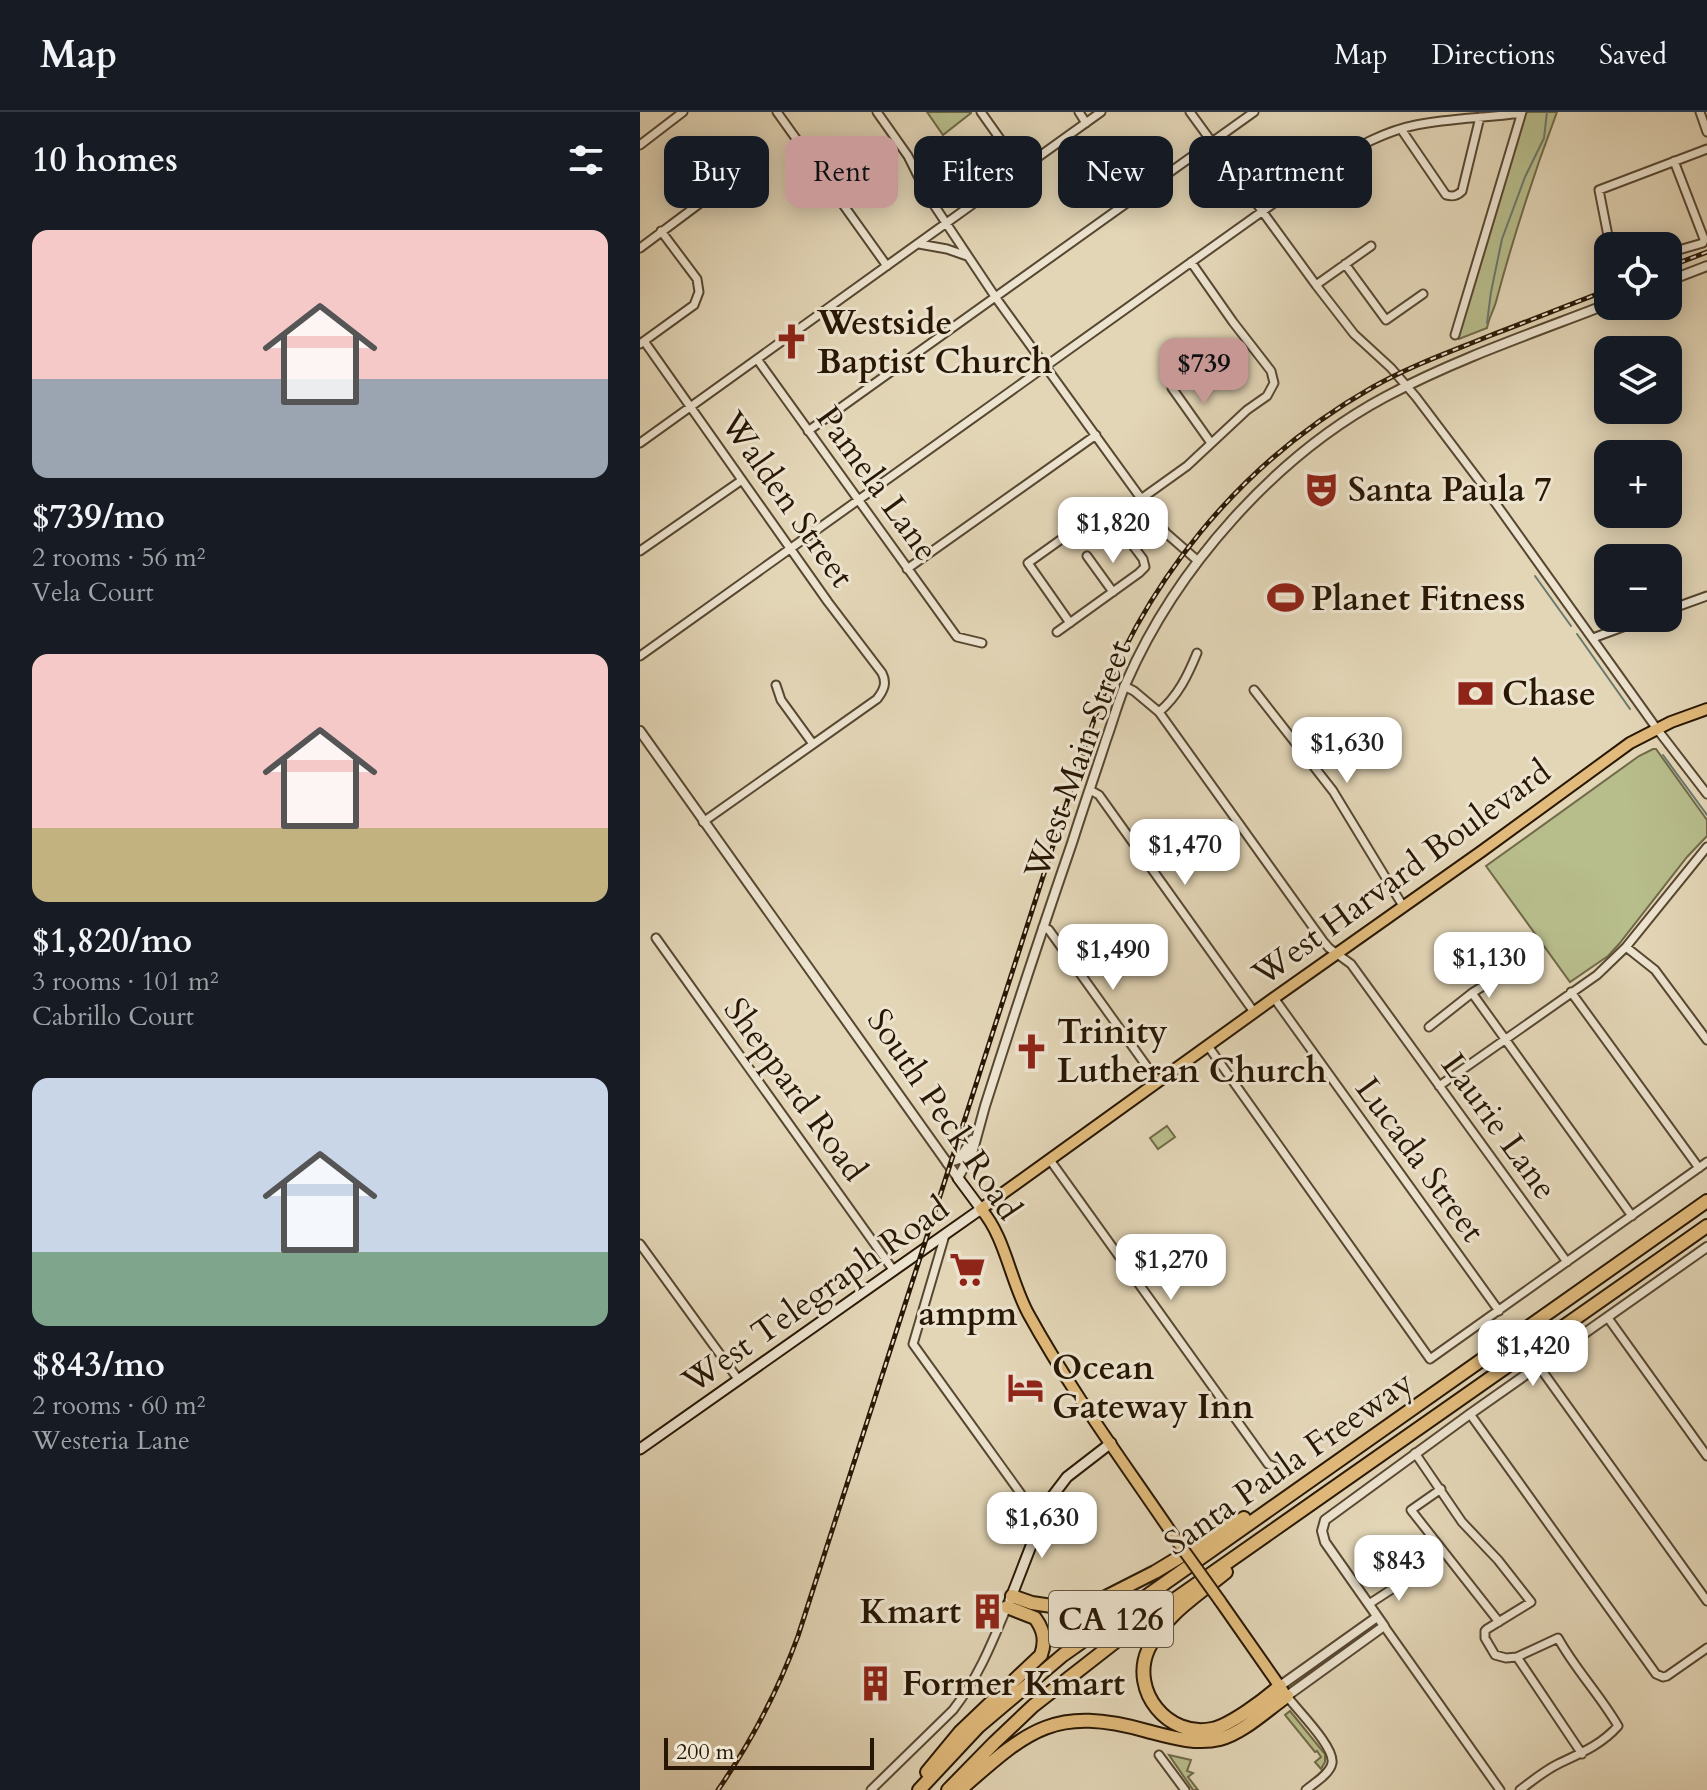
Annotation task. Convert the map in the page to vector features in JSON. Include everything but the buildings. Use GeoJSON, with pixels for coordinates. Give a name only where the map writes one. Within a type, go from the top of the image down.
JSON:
{"type":"FeatureCollection","features":[{"type":"Feature","properties":{"kind":"highway","name":"Santa Paula Freeway"},"geometry":{"type":"LineString","coordinates":[[919,1790],[978,1727],[1063,1655],[1707,1201]]}},
{"type":"Feature","properties":{"kind":"highway","name":"Santa Paula Freeway"},"geometry":{"type":"LineString","coordinates":[[948,1790],[1033,1706],[1136,1627],[1707,1226]]}},
{"type":"Feature","properties":{"kind":"highway"},"geometry":{"type":"LineString","coordinates":[[1010,1601],[1065,1608],[1105,1599],[1322,1471]]}},
{"type":"Feature","properties":{"kind":"highway"},"geometry":{"type":"LineString","coordinates":[[1284,1691],[1213,1729],[1188,1729],[1169,1721],[1154,1707],[1145,1686],[1145,1658],[1153,1639],[1177,1613],[1302,1510]]}},
{"type":"Feature","properties":{"kind":"highway"},"geometry":{"type":"LineString","coordinates":[[912,1790],[960,1732],[1041,1655],[1045,1641],[1038,1622],[1010,1601]]}},
{"type":"Feature","properties":{"kind":"highway"},"geometry":{"type":"LineString","coordinates":[[960,1790],[1027,1735],[1060,1723],[1078,1720],[1105,1722],[1164,1736],[1209,1741],[1230,1735],[1284,1691]]}},
{"type":"Feature","properties":{"kind":"main road","name":"West Harvard Boulevard"},"geometry":{"type":"LineString","coordinates":[[981,1209],[1595,767],[1641,736],[1707,709]]}},
{"type":"Feature","properties":{"kind":"main road","name":"South Peck Road"},"geometry":{"type":"LineString","coordinates":[[958,1178],[991,1221],[1015,1286],[1062,1373],[1284,1691]]}},
{"type":"Feature","properties":{"kind":"main road","name":"West Telegraph Road"},"geometry":{"type":"LineString","coordinates":[[640,1449],[981,1209]]}},
{"type":"Feature","properties":{"kind":"main road"},"geometry":{"type":"LineString","coordinates":[[1010,1601],[1048,1502],[1067,1477],[1111,1443]]}},
{"type":"Feature","properties":{"kind":"street"},"geometry":{"type":"LineString","coordinates":[[777,112],[887,266]]}},
{"type":"Feature","properties":{"kind":"street"},"geometry":{"type":"LineString","coordinates":[[877,112],[908,156],[928,196],[996,298],[1166,533],[1198,561]]}},
{"type":"Feature","properties":{"kind":"street"},"geometry":{"type":"LineString","coordinates":[[981,112],[998,136]]}},
{"type":"Feature","properties":{"kind":"street"},"geometry":{"type":"LineString","coordinates":[[1079,112],[1086,123]]}},
{"type":"Feature","properties":{"kind":"street"},"geometry":{"type":"LineString","coordinates":[[1042,155],[1101,112]]}},
{"type":"Feature","properties":{"kind":"street"},"geometry":{"type":"LineString","coordinates":[[1190,112],[1208,136]]}},
{"type":"Feature","properties":{"kind":"street"},"geometry":{"type":"LineString","coordinates":[[1220,136],[1254,112]]}},
{"type":"Feature","properties":{"kind":"street"},"geometry":{"type":"LineString","coordinates":[[640,656],[1330,163],[1363,144],[1401,129],[1465,115],[1480,117],[1522,112],[1455,335]]}},
{"type":"Feature","properties":{"kind":"street"},"geometry":{"type":"LineString","coordinates":[[1700,112],[1707,132]]}},
{"type":"Feature","properties":{"kind":"street"},"geometry":{"type":"LineString","coordinates":[[640,145],[678,113]]}},
{"type":"Feature","properties":{"kind":"street"},"geometry":{"type":"LineString","coordinates":[[1401,129],[1446,195],[1452,197],[1462,191],[1480,117]]}},
{"type":"Feature","properties":{"kind":"street"},"geometry":{"type":"LineString","coordinates":[[1607,232],[1599,190],[1707,149]]}},
{"type":"Feature","properties":{"kind":"street"},"geometry":{"type":"LineString","coordinates":[[808,431],[1189,159]]}},
{"type":"Feature","properties":{"kind":"street"},"geometry":{"type":"LineString","coordinates":[[1674,161],[1704,239],[1703,243],[1682,249]]}},
{"type":"Feature","properties":{"kind":"street"},"geometry":{"type":"LineString","coordinates":[[640,248],[693,208]]}},
{"type":"Feature","properties":{"kind":"street"},"geometry":{"type":"LineString","coordinates":[[640,443],[969,208]]}},
{"type":"Feature","properties":{"kind":"street"},"geometry":{"type":"LineString","coordinates":[[1262,210],[1354,334],[1418,398],[1707,794]]}},
{"type":"Feature","properties":{"kind":"street"},"geometry":{"type":"LineString","coordinates":[[642,342],[694,305],[699,292],[697,279],[661,231]]}},
{"type":"Feature","properties":{"kind":"street"},"geometry":{"type":"LineString","coordinates":[[919,244],[969,257]]}},
{"type":"Feature","properties":{"kind":"street"},"geometry":{"type":"LineString","coordinates":[[1316,285],[1371,246]]}},
{"type":"Feature","properties":{"kind":"street"},"geometry":{"type":"LineString","coordinates":[[1116,522],[1138,511],[1142,499],[1187,466],[1247,410],[1267,396],[1274,383],[1271,371],[1191,262]]}},
{"type":"Feature","properties":{"kind":"street"},"geometry":{"type":"LineString","coordinates":[[1345,264],[1386,320],[1423,294]]}},
{"type":"Feature","properties":{"kind":"street"},"geometry":{"type":"LineString","coordinates":[[1682,276],[1707,266]]}},
{"type":"Feature","properties":{"kind":"street","name":"West Main Street"},"geometry":{"type":"LineString","coordinates":[[958,1178],[973,1150],[1043,927],[1124,686],[1164,610],[1198,561],[1237,514],[1302,454],[1386,397],[1452,365],[1594,309]]}},
{"type":"Feature","properties":{"kind":"street","name":"Walden Street"},"geometry":{"type":"LineString","coordinates":[[642,342],[882,673],[885,683],[877,699],[813,744]]}},
{"type":"Feature","properties":{"kind":"street","name":"Pamela Lane"},"geometry":{"type":"LineString","coordinates":[[757,359],[957,637],[982,643]]}},
{"type":"Feature","properties":{"kind":"street"},"geometry":{"type":"LineString","coordinates":[[1172,388],[1211,443]]}},
{"type":"Feature","properties":{"kind":"street"},"geometry":{"type":"LineString","coordinates":[[907,569],[1096,435]]}},
{"type":"Feature","properties":{"kind":"street"},"geometry":{"type":"LineString","coordinates":[[640,551],[742,480]]}},
{"type":"Feature","properties":{"kind":"street"},"geometry":{"type":"LineString","coordinates":[[1057,632],[1070,623],[1139,573],[1145,567],[1143,559],[1116,522],[1107,515],[1097,515],[1028,563],[1070,623]]}},
{"type":"Feature","properties":{"kind":"street"},"geometry":{"type":"LineString","coordinates":[[1087,556],[1113,592]]}},
{"type":"Feature","properties":{"kind":"street"},"geometry":{"type":"LineString","coordinates":[[1682,605],[1707,596]]}},
{"type":"Feature","properties":{"kind":"street"},"geometry":{"type":"LineString","coordinates":[[1593,638],[1609,632]]}},
{"type":"Feature","properties":{"kind":"street"},"geometry":{"type":"LineString","coordinates":[[1159,712],[1177,694],[1197,653]]}},
{"type":"Feature","properties":{"kind":"street"},"geometry":{"type":"LineString","coordinates":[[703,822],[813,744],[781,700],[776,685]]}},
{"type":"Feature","properties":{"kind":"street","name":"Laurie Lane"},"geometry":{"type":"LineString","coordinates":[[1124,686],[1159,712],[1323,941],[1351,964],[1567,1262]]}},
{"type":"Feature","properties":{"kind":"street"},"geometry":{"type":"LineString","coordinates":[[1254,690],[1333,791],[1403,906]]}},
{"type":"Feature","properties":{"kind":"street","name":"South Peck Road"},"geometry":{"type":"LineString","coordinates":[[640,731],[958,1178]]}},
{"type":"Feature","properties":{"kind":"street"},"geometry":{"type":"LineString","coordinates":[[1090,790],[1099,795],[1254,1012]]}},
{"type":"Feature","properties":{"kind":"street"},"geometry":{"type":"LineString","coordinates":[[1439,1086],[1597,975],[1626,947],[1707,847]]}},
{"type":"Feature","properties":{"kind":"street"},"geometry":{"type":"LineString","coordinates":[[1043,927],[1049,930],[1158,1082]]}},
{"type":"Feature","properties":{"kind":"street","name":"Sheppard Road"},"geometry":{"type":"LineString","coordinates":[[656,938],[894,1271]]}},
{"type":"Feature","properties":{"kind":"street"},"geometry":{"type":"LineString","coordinates":[[1626,947],[1655,970],[1707,1040]]}},
{"type":"Feature","properties":{"kind":"street"},"geometry":{"type":"LineString","coordinates":[[1429,1027],[1531,953]]}},
{"type":"Feature","properties":{"kind":"street"},"geometry":{"type":"LineString","coordinates":[[1571,992],[1699,1168]]}},
{"type":"Feature","properties":{"kind":"street"},"geometry":{"type":"LineString","coordinates":[[1472,993],[1632,1216]]}},
{"type":"Feature","properties":{"kind":"street","name":"Lucada Street"},"geometry":{"type":"LineString","coordinates":[[1274,998],[1499,1311]]}},
{"type":"Feature","properties":{"kind":"street"},"geometry":{"type":"LineString","coordinates":[[1208,1046],[1430,1359],[1707,1162]]}},
{"type":"Feature","properties":{"kind":"street"},"geometry":{"type":"LineString","coordinates":[[947,1163],[959,1159],[979,1129]]}},
{"type":"Feature","properties":{"kind":"street"},"geometry":{"type":"LineString","coordinates":[[1050,1160],[1268,1464],[1275,1467]]}},
{"type":"Feature","properties":{"kind":"street"},"geometry":{"type":"LineString","coordinates":[[946,1233],[913,1344],[1021,1494]]}},
{"type":"Feature","properties":{"kind":"street"},"geometry":{"type":"LineString","coordinates":[[640,1244],[738,1379]]}},
{"type":"Feature","properties":{"kind":"street"},"geometry":{"type":"LineString","coordinates":[[1500,1790],[1333,1555],[1322,1537],[1325,1520],[1707,1247]]}},
{"type":"Feature","properties":{"kind":"street"},"geometry":{"type":"LineString","coordinates":[[1608,1318],[1707,1456]]}},
{"type":"Feature","properties":{"kind":"street"},"geometry":{"type":"LineString","coordinates":[[1538,1365],[1707,1601]]}},
{"type":"Feature","properties":{"kind":"street"},"geometry":{"type":"LineString","coordinates":[[1470,1414],[1658,1676],[1663,1677],[1707,1648]]}},
{"type":"Feature","properties":{"kind":"street"},"geometry":{"type":"LineString","coordinates":[[1415,1453],[1462,1522],[1498,1560],[1531,1602],[1485,1631],[1485,1638],[1495,1655],[1517,1657],[1558,1638],[1570,1660],[1618,1726],[1607,1739],[1555,1765],[1520,1790]]}},
{"type":"Feature","properties":{"kind":"street"},"geometry":{"type":"LineString","coordinates":[[1441,1489],[1411,1510],[1499,1622]]}},
{"type":"Feature","properties":{"kind":"street"},"geometry":{"type":"LineString","coordinates":[[1369,1604],[1412,1576]]}},
{"type":"Feature","properties":{"kind":"street"},"geometry":{"type":"LineString","coordinates":[[871,1790],[964,1697],[979,1673],[1010,1601]]}},
{"type":"Feature","properties":{"kind":"street"},"geometry":{"type":"LineString","coordinates":[[1284,1691],[1377,1617]]}},
{"type":"Feature","properties":{"kind":"street"},"geometry":{"type":"LineString","coordinates":[[1284,1691],[1384,1626]]}},
{"type":"Feature","properties":{"kind":"street"},"geometry":{"type":"LineString","coordinates":[[1517,1657],[1582,1754]]}},
{"type":"Feature","properties":{"kind":"street","name":"South Peck Road"},"geometry":{"type":"LineString","coordinates":[[1284,1691],[1328,1747],[1333,1759],[1331,1766],[1306,1790]]}},
{"type":"Feature","properties":{"kind":"street"},"geometry":{"type":"LineString","coordinates":[[1159,1755],[1185,1790]]}},
{"type":"Feature","properties":{"kind":"green space"},"geometry":{"type":"Polygon","coordinates":[[[927,112],[971,112],[971,113],[943,135],[927,112]]]}},
{"type":"Feature","properties":{"kind":"green space"},"geometry":{"type":"Polygon","coordinates":[[[1525,112],[1557,112],[1487,328],[1459,339],[1457,338],[1525,112]]]}},
{"type":"Feature","properties":{"kind":"green space"},"geometry":{"type":"Polygon","coordinates":[[[1653,749],[1707,820],[1707,836],[1608,956],[1570,982],[1486,866],[1653,749]]]}},
{"type":"Feature","properties":{"kind":"green space"},"geometry":{"type":"Polygon","coordinates":[[[1167,1126],[1175,1137],[1158,1149],[1150,1138],[1167,1126]]]}},
{"type":"Feature","properties":{"kind":"green space"},"geometry":{"type":"Polygon","coordinates":[[[1290,1711],[1325,1754],[1321,1769],[1315,1762],[1321,1757],[1317,1751],[1285,1715],[1290,1711]]]}},
{"type":"Feature","properties":{"kind":"green space"},"geometry":{"type":"Polygon","coordinates":[[[1169,1755],[1191,1760],[1187,1771],[1193,1773],[1188,1777],[1198,1790],[1193,1790],[1169,1755]]]}},
{"type":"Feature","properties":{"kind":"waterway"},"geometry":{"type":"LineString","coordinates":[[1487,323],[1502,239],[1525,177],[1544,138],[1547,112]]}},
{"type":"Feature","properties":{"kind":"waterway"},"geometry":{"type":"LineString","coordinates":[[1535,576],[1571,626]]}},
{"type":"Feature","properties":{"kind":"waterway"},"geometry":{"type":"LineString","coordinates":[[1577,634],[1630,709]]}},
{"type":"Feature","properties":{"kind":"waterway"},"geometry":{"type":"LineString","coordinates":[[1663,755],[1707,815]]}},
{"type":"Feature","properties":{"kind":"railway"},"geometry":{"type":"LineString","coordinates":[[1682,262],[1707,252]]}},
{"type":"Feature","properties":{"kind":"railway"},"geometry":{"type":"LineString","coordinates":[[718,1790],[763,1716],[798,1636],[1090,731],[1111,677],[1136,626],[1166,578],[1200,533],[1279,452],[1324,418],[1373,387],[1416,366],[1594,295]]}},
{"type":"Feature","properties":{"kind":"place","name":"Westside Baptist Church"},"geometry":{"type":"Point","coordinates":[791,342]}},
{"type":"Feature","properties":{"kind":"place","name":"Santa Paula 7"},"geometry":{"type":"Point","coordinates":[1322,489]}},
{"type":"Feature","properties":{"kind":"place","name":"Planet Fitness"},"geometry":{"type":"Point","coordinates":[1285,598]}},
{"type":"Feature","properties":{"kind":"place","name":"Chase"},"geometry":{"type":"Point","coordinates":[1476,693]}},
{"type":"Feature","properties":{"kind":"place","name":"Trinity Lutheran Church"},"geometry":{"type":"Point","coordinates":[1031,1051]}},
{"type":"Feature","properties":{"kind":"place","name":"ampm"},"geometry":{"type":"Point","coordinates":[968,1269]}},
{"type":"Feature","properties":{"kind":"place","name":"Ocean Gateway Inn"},"geometry":{"type":"Point","coordinates":[1026,1387]}},
{"type":"Feature","properties":{"kind":"place","name":"Kmart"},"geometry":{"type":"Point","coordinates":[987,1611]}},
{"type":"Feature","properties":{"kind":"place","name":"Former Kmart"},"geometry":{"type":"Point","coordinates":[876,1683]}}]}
